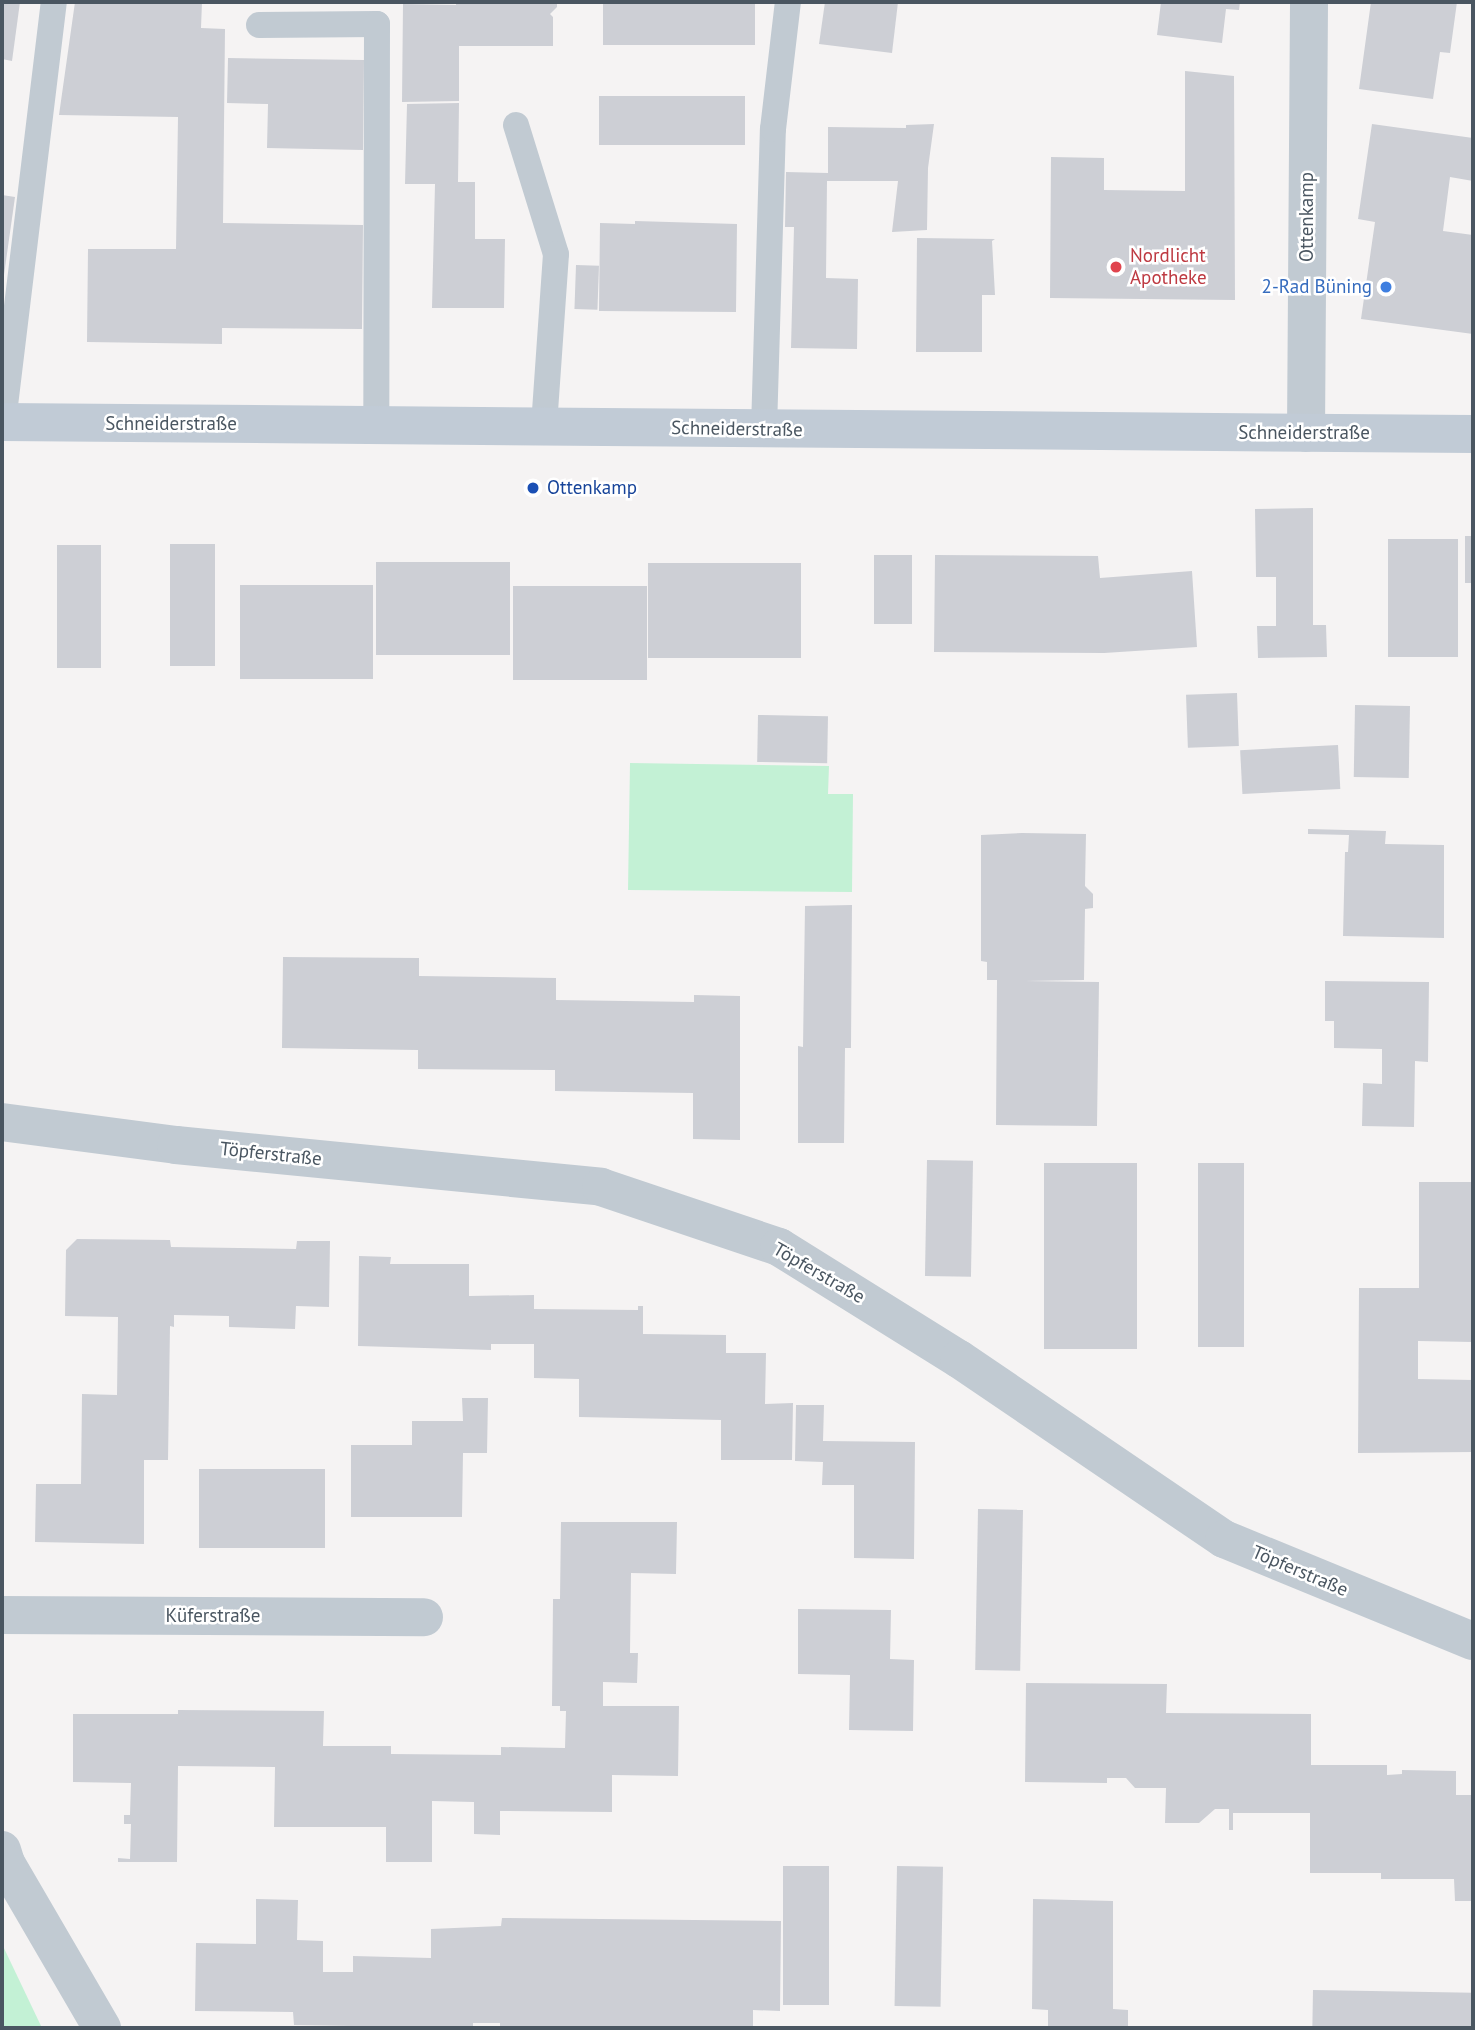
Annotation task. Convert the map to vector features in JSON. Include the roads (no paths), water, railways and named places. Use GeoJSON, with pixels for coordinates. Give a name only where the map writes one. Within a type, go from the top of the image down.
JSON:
{"type":"FeatureCollection","features":[{"type":"Feature","properties":{"kind":"street","name":"Ottenkamp"},"geometry":{"type":"LineString","coordinates":[[1306,433],[1309,2]]}},
{"type":"Feature","properties":{"kind":"street","name":"Schneiderstraße"},"geometry":{"type":"LineString","coordinates":[[2,422],[1473,434]]}},
{"type":"Feature","properties":{"kind":"street","name":"Töpferstraße"},"geometry":{"type":"LineString","coordinates":[[2,1122],[176,1145],[601,1187],[779,1247],[960,1359],[1224,1539],[1473,1642]]}},
{"type":"Feature","properties":{"kind":"street","name":"Küferstraße"},"geometry":{"type":"LineString","coordinates":[[2,1615],[424,1617]]}},
{"type":"Feature","properties":{"kind":"street"},"geometry":{"type":"LineString","coordinates":[[2,1850],[6,1863],[102,2028]]}},
{"type":"Feature","properties":{"kind":"lane"},"geometry":{"type":"LineString","coordinates":[[2,422],[54,2]]}},
{"type":"Feature","properties":{"kind":"lane"},"geometry":{"type":"LineString","coordinates":[[764,429],[773,129],[788,2]]}},
{"type":"Feature","properties":{"kind":"lane"},"geometry":{"type":"LineString","coordinates":[[259,25],[377,24],[376,425]]}},
{"type":"Feature","properties":{"kind":"lane"},"geometry":{"type":"LineString","coordinates":[[516,125],[556,254],[544,426]]}},
{"type":"Feature","properties":{"kind":"place","name":"Nordlicht Apotheke"},"geometry":{"type":"Point","coordinates":[1116,267]}},
{"type":"Feature","properties":{"kind":"place","name":"2-Rad Büning"},"geometry":{"type":"Point","coordinates":[1386,287]}},
{"type":"Feature","properties":{"kind":"place","name":"Ottenkamp"},"geometry":{"type":"Point","coordinates":[533,488]}}]}
